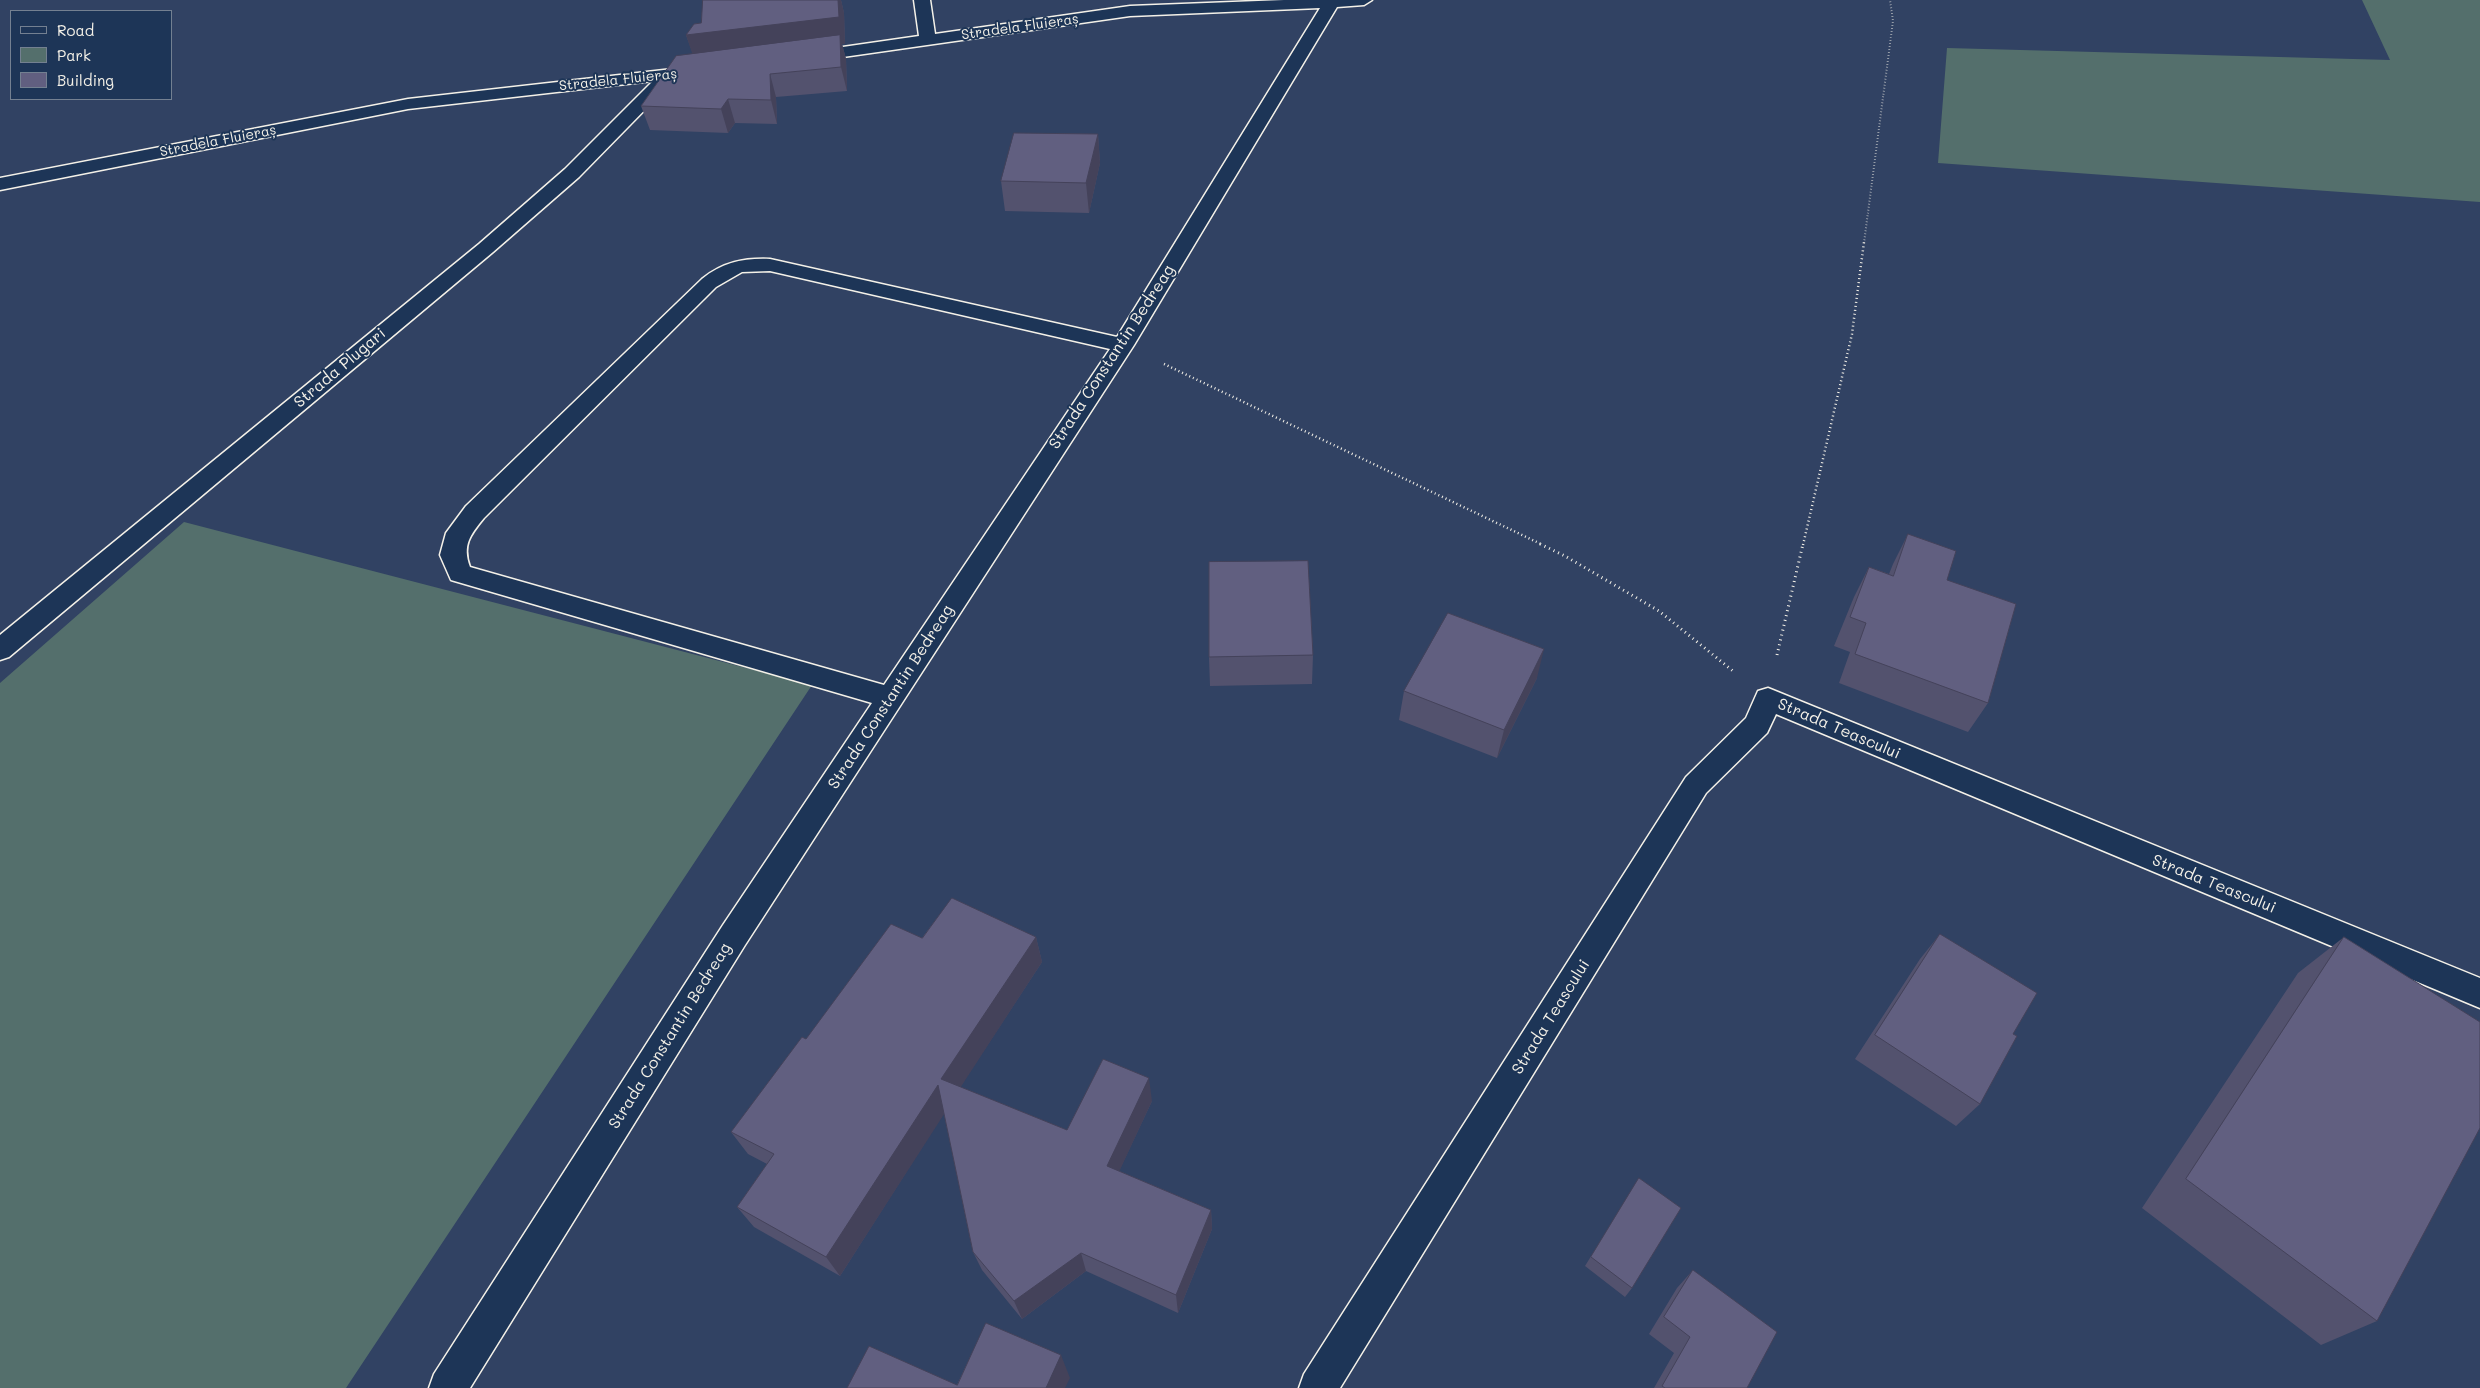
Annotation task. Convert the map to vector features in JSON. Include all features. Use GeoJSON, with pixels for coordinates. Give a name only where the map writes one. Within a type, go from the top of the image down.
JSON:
{"type":"FeatureCollection","features":[{"type":"Feature","properties":{"kind":"street"},"geometry":{"type":"LineString","coordinates":[[922,0],[928,41]]}},
{"type":"Feature","properties":{"kind":"street","name":"Stradela Fluieraș"},"geometry":{"type":"LineString","coordinates":[[789,59],[928,41],[1130,11],[1364,0]]}},
{"type":"Feature","properties":{"kind":"street","name":"Strada Constantin Bedreag"},"geometry":{"type":"LineString","coordinates":[[448,1388],[734,935],[1123,345],[1331,3]]}},
{"type":"Feature","properties":{"kind":"street","name":"Stradela Fluieraș"},"geometry":{"type":"LineString","coordinates":[[0,184],[408,104],[720,68]]}},
{"type":"Feature","properties":{"kind":"street","name":"Strada Plugari"},"geometry":{"type":"LineString","coordinates":[[0,650],[486,248],[572,173],[670,74]]}},
{"type":"Feature","properties":{"kind":"street"},"geometry":{"type":"LineString","coordinates":[[890,698],[460,573],[452,555],[458,533],[475,512],[709,283],[724,271],[744,264],[770,265],[1123,345]]}},
{"type":"Feature","properties":{"kind":"street","name":"Strada Teascului"},"geometry":{"type":"LineString","coordinates":[[1318,1388],[1696,785],[1757,725],[1768,699],[2480,994]]}},
{"type":"Feature","properties":{"kind":"path"},"geometry":{"type":"LineString","coordinates":[[1123,345],[1565,556],[1658,611],[1768,699],[1852,334],[1893,21],[1890,0]]}},
{"type":"Feature","properties":{"kind":"green space"},"geometry":{"type":"Polygon","coordinates":[[[2362,0],[2480,0],[2480,202],[1938,163],[1947,48],[2390,60],[2362,0]]]}},
{"type":"Feature","properties":{"kind":"green space"},"geometry":{"type":"Polygon","coordinates":[[[184,522],[812,685],[346,1388],[0,1388],[0,683],[184,522]]]}},
{"type":"Feature","properties":{"kind":"building"},"geometry":{"type":"Polygon","coordinates":[[[703,0],[838,0],[839,17],[686,35],[694,24],[701,23],[703,0]]]}},
{"type":"Feature","properties":{"kind":"building"},"geometry":{"type":"Polygon","coordinates":[[[840,35],[841,67],[770,74],[771,100],[728,99],[721,109],[641,106],[676,56],[840,35]]]}},
{"type":"Feature","properties":{"kind":"building"},"geometry":{"type":"Polygon","coordinates":[[[1014,133],[1098,134],[1086,183],[1001,181],[1014,133]]]}},
{"type":"Feature","properties":{"kind":"building"},"geometry":{"type":"Polygon","coordinates":[[[1908,534],[1956,551],[1947,580],[2016,604],[1988,703],[1855,654],[1866,623],[1850,617],[1869,567],[1893,576],[1908,534]]]}},
{"type":"Feature","properties":{"kind":"building"},"geometry":{"type":"Polygon","coordinates":[[[1308,561],[1313,655],[1209,657],[1209,562],[1308,561]]]}},
{"type":"Feature","properties":{"kind":"building"},"geometry":{"type":"Polygon","coordinates":[[[1448,613],[1544,649],[1504,730],[1404,691],[1448,613]]]}},
{"type":"Feature","properties":{"kind":"building"},"geometry":{"type":"Polygon","coordinates":[[[952,898],[1036,937],[941,1079],[1067,1130],[1103,1059],[1149,1078],[1107,1166],[1211,1210],[1176,1295],[1081,1253],[1014,1301],[973,1252],[938,1085],[826,1257],[737,1207],[774,1154],[731,1132],[802,1037],[806,1039],[891,924],[922,938],[952,898]]]}},
{"type":"Feature","properties":{"kind":"building"},"geometry":{"type":"Polygon","coordinates":[[[1940,934],[2037,993],[2013,1034],[2017,1036],[1980,1104],[1875,1035],[1940,934]]]}},
{"type":"Feature","properties":{"kind":"building"},"geometry":{"type":"Polygon","coordinates":[[[2344,937],[2480,1022],[2480,1128],[2377,1321],[2186,1179],[2344,937]]]}},
{"type":"Feature","properties":{"kind":"building"},"geometry":{"type":"Polygon","coordinates":[[[1639,1178],[1681,1208],[1632,1288],[1591,1257],[1639,1178]]]}},
{"type":"Feature","properties":{"kind":"building"},"geometry":{"type":"Polygon","coordinates":[[[1693,1270],[1777,1332],[1747,1388],[1665,1388],[1662,1386],[1690,1337],[1664,1317],[1693,1270]]]}},
{"type":"Feature","properties":{"kind":"building"},"geometry":{"type":"Polygon","coordinates":[[[986,1323],[1061,1355],[1046,1388],[847,1388],[869,1346],[957,1385],[986,1323]]]}}]}
